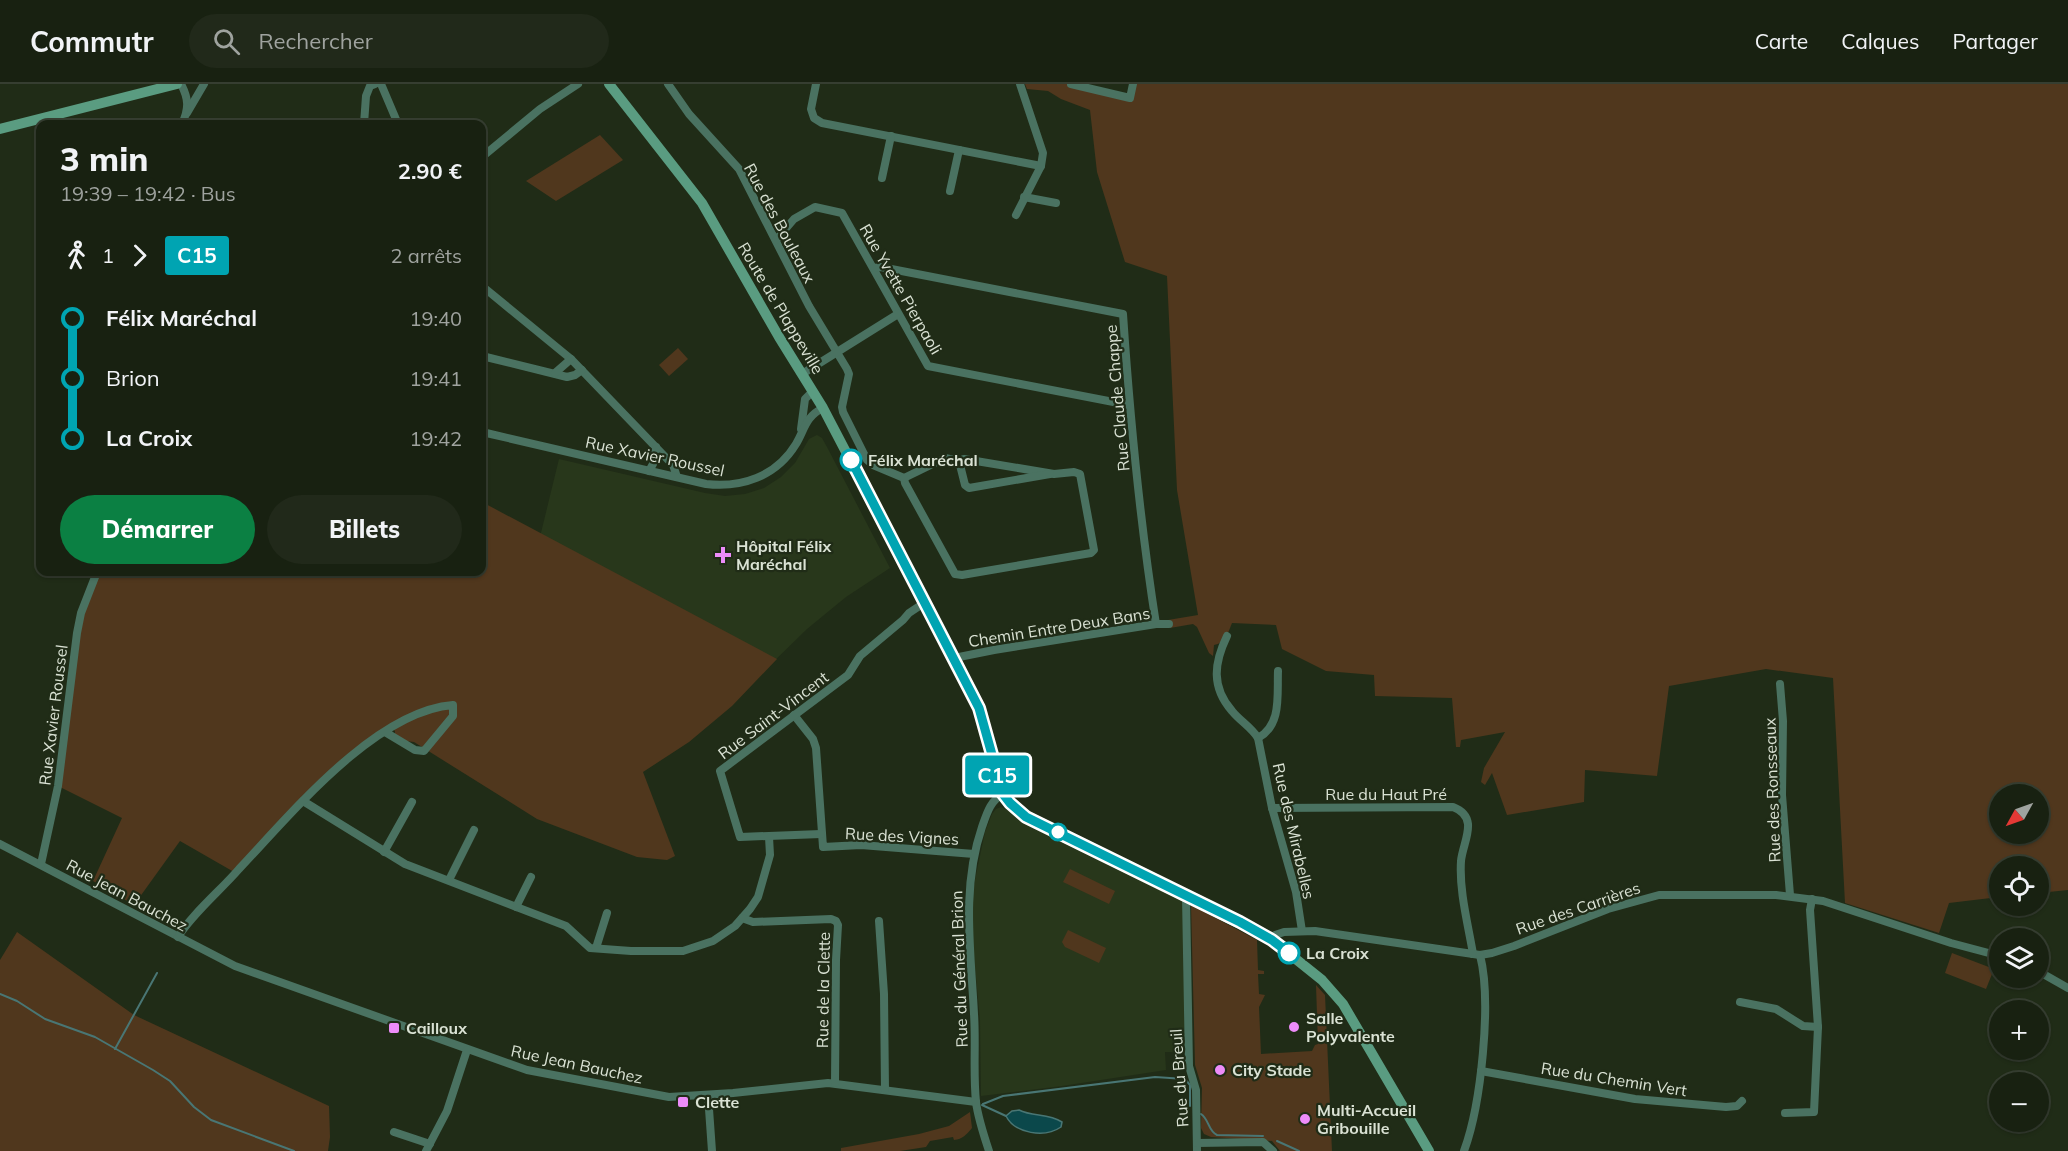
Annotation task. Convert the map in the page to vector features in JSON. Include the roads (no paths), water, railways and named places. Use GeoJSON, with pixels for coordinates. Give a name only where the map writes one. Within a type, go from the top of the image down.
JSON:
{"type":"FeatureCollection","features":[{"type":"Feature","properties":{"kind":"street"},"geometry":{"type":"LineString","coordinates":[[38,120],[105,104],[152,87],[179,84],[188,100],[187,113]]}},
{"type":"Feature","properties":{"kind":"street"},"geometry":{"type":"LineString","coordinates":[[184,120],[204,84]]}},
{"type":"Feature","properties":{"kind":"street"},"geometry":{"type":"LineString","coordinates":[[381,84],[397,120]]}},
{"type":"Feature","properties":{"kind":"street"},"geometry":{"type":"LineString","coordinates":[[486,154],[540,109],[578,84]]}},
{"type":"Feature","properties":{"kind":"street","name":"Route de Plappeville"},"geometry":{"type":"LineString","coordinates":[[609,84],[702,203],[823,408],[979,708],[1003,794]]}},
{"type":"Feature","properties":{"kind":"street","name":"Rue des Bouleaux"},"geometry":{"type":"LineString","coordinates":[[668,84],[689,114],[739,169],[809,306],[849,374],[843,412],[867,460],[873,465],[904,478]]}},
{"type":"Feature","properties":{"kind":"street"},"geometry":{"type":"LineString","coordinates":[[816,84],[811,110],[813,117],[822,123],[1041,166]]}},
{"type":"Feature","properties":{"kind":"street"},"geometry":{"type":"LineString","coordinates":[[1017,215],[1041,166],[1043,153],[1020,84]]}},
{"type":"Feature","properties":{"kind":"street"},"geometry":{"type":"LineString","coordinates":[[1071,84],[1130,98],[1133,84]]}},
{"type":"Feature","properties":{"kind":"street"},"geometry":{"type":"LineString","coordinates":[[364,120],[366,96],[371,85]]}},
{"type":"Feature","properties":{"kind":"street"},"geometry":{"type":"LineString","coordinates":[[0,129],[36,120]]}},
{"type":"Feature","properties":{"kind":"street"},"geometry":{"type":"LineString","coordinates":[[882,178],[891,136]]}},
{"type":"Feature","properties":{"kind":"street"},"geometry":{"type":"LineString","coordinates":[[950,191],[958,150]]}},
{"type":"Feature","properties":{"kind":"street"},"geometry":{"type":"LineString","coordinates":[[1024,197],[1056,204]]}},
{"type":"Feature","properties":{"kind":"street","name":"Rue Yvette Pierpaoli"},"geometry":{"type":"LineString","coordinates":[[776,240],[794,219],[815,207],[842,213],[928,366],[1129,405]]}},
{"type":"Feature","properties":{"kind":"street","name":"Rue Claude Chappe"},"geometry":{"type":"LineString","coordinates":[[874,268],[892,269],[1123,314],[1129,405],[1156,624]]}},
{"type":"Feature","properties":{"kind":"street"},"geometry":{"type":"LineString","coordinates":[[486,289],[571,359],[673,465],[677,477]]}},
{"type":"Feature","properties":{"kind":"street"},"geometry":{"type":"LineString","coordinates":[[802,374],[898,314]]}},
{"type":"Feature","properties":{"kind":"street"},"geometry":{"type":"LineString","coordinates":[[486,357],[567,377],[582,370]]}},
{"type":"Feature","properties":{"kind":"street"},"geometry":{"type":"LineString","coordinates":[[555,373],[571,359]]}},
{"type":"Feature","properties":{"kind":"street","name":"Rue Xavier Roussel"},"geometry":{"type":"LineString","coordinates":[[486,433],[706,484],[726,486],[754,479],[774,468],[786,456],[796,444],[801,430],[805,399],[813,391]]}},
{"type":"Feature","properties":{"kind":"street","name":"Rue Xavier Roussel"},"geometry":{"type":"LineString","coordinates":[[801,430],[812,415],[823,408]]}},
{"type":"Feature","properties":{"kind":"street"},"geometry":{"type":"LineString","coordinates":[[649,471],[653,464],[656,447]]}},
{"type":"Feature","properties":{"kind":"street"},"geometry":{"type":"LineString","coordinates":[[959,461],[965,485],[969,489],[1054,474],[1074,472],[1080,474],[1095,547],[1093,551],[962,575],[955,574],[950,568],[904,478],[945,458],[1054,474]]}},
{"type":"Feature","properties":{"kind":"street","name":"Rue Xavier Roussel"},"geometry":{"type":"LineString","coordinates":[[41,864],[58,786],[77,633],[81,613],[95,576]]}},
{"type":"Feature","properties":{"kind":"street","name":"Rue Saint-Vincent"},"geometry":{"type":"LineString","coordinates":[[820,834],[740,837],[720,771],[848,675],[860,656],[909,613],[924,603]]}},
{"type":"Feature","properties":{"kind":"street","name":"Chemin Entre Deux Bans"},"geometry":{"type":"LineString","coordinates":[[954,658],[1156,624],[1169,624]]}},
{"type":"Feature","properties":{"kind":"street","name":"Rue des Mirabelles"},"geometry":{"type":"LineString","coordinates":[[1227,636],[1216,663],[1218,682],[1225,702],[1258,738],[1272,808],[1296,891],[1302,931]]}},
{"type":"Feature","properties":{"kind":"street"},"geometry":{"type":"LineString","coordinates":[[1258,738],[1270,730],[1276,717],[1278,671]]}},
{"type":"Feature","properties":{"kind":"street","name":"Rue des Ronsseaux"},"geometry":{"type":"LineString","coordinates":[[1780,684],[1783,720],[1782,795],[1790,895]]}},
{"type":"Feature","properties":{"kind":"street"},"geometry":{"type":"LineString","coordinates":[[178,937],[334,770],[385,732],[414,715],[442,705],[453,705],[453,716],[424,751],[415,750],[385,732]]}},
{"type":"Feature","properties":{"kind":"street","name":"Rue des Vignes"},"geometry":{"type":"LineString","coordinates":[[794,715],[813,739],[816,748],[820,834],[823,847],[861,845],[974,854]]}},
{"type":"Feature","properties":{"kind":"street"},"geometry":{"type":"LineString","coordinates":[[1003,794],[1026,817],[1272,940],[1322,980],[1343,1004],[1427,1148]]}},
{"type":"Feature","properties":{"kind":"street","name":"Rue du Général Brion"},"geometry":{"type":"LineString","coordinates":[[989,1151],[976,1102],[969,909],[974,854],[989,807],[1003,794]]}},
{"type":"Feature","properties":{"kind":"street"},"geometry":{"type":"LineString","coordinates":[[303,801],[405,864],[566,926],[587,946],[652,953],[683,951],[712,941],[742,918],[758,897],[763,883],[770,855],[769,837]]}},
{"type":"Feature","properties":{"kind":"street"},"geometry":{"type":"LineString","coordinates":[[384,852],[412,801]]}},
{"type":"Feature","properties":{"kind":"street","name":"Rue du Haut Pré"},"geometry":{"type":"LineString","coordinates":[[1272,808],[1454,807],[1461,810],[1466,817],[1468,824],[1461,862],[1463,895],[1485,991],[1481,1071],[1464,1151]]}},
{"type":"Feature","properties":{"kind":"street"},"geometry":{"type":"LineString","coordinates":[[449,880],[474,830]]}},
{"type":"Feature","properties":{"kind":"street","name":"Rue Jean Bauchez"},"geometry":{"type":"LineString","coordinates":[[0,844],[235,966],[526,1070],[669,1097],[835,1083],[976,1102]]}},
{"type":"Feature","properties":{"kind":"street"},"geometry":{"type":"LineString","coordinates":[[516,907],[531,877]]}},
{"type":"Feature","properties":{"kind":"street","name":"Rue des Carrières"},"geometry":{"type":"LineString","coordinates":[[1272,940],[1275,935],[1284,932],[1302,931],[1477,954],[1492,953],[1608,909],[1659,895],[1790,895],[1812,899],[1989,953]]}},
{"type":"Feature","properties":{"kind":"street","name":"Rue du Breuil"},"geometry":{"type":"LineString","coordinates":[[1186,896],[1189,1066],[1196,1090],[1197,1147],[1263,1142],[1273,1151]]}},
{"type":"Feature","properties":{"kind":"street"},"geometry":{"type":"LineString","coordinates":[[1785,1113],[1814,1112],[1818,1027],[1810,910],[1812,899]]}},
{"type":"Feature","properties":{"kind":"street"},"geometry":{"type":"LineString","coordinates":[[596,948],[607,913]]}},
{"type":"Feature","properties":{"kind":"street","name":"Rue de la Clette"},"geometry":{"type":"LineString","coordinates":[[742,918],[753,922],[831,919],[836,921],[838,925],[835,1083]]}},
{"type":"Feature","properties":{"kind":"street"},"geometry":{"type":"LineString","coordinates":[[879,921],[884,994],[885,1090]]}},
{"type":"Feature","properties":{"kind":"street"},"geometry":{"type":"LineString","coordinates":[[2049,977],[2068,988]]}},
{"type":"Feature","properties":{"kind":"street"},"geometry":{"type":"LineString","coordinates":[[1740,1002],[1776,1009],[1803,1026],[1818,1027]]}},
{"type":"Feature","properties":{"kind":"street"},"geometry":{"type":"LineString","coordinates":[[394,1132],[428,1147],[447,1111],[467,1050]]}},
{"type":"Feature","properties":{"kind":"street","name":"Rue du Chemin Vert"},"geometry":{"type":"LineString","coordinates":[[1481,1071],[1648,1101],[1726,1107],[1737,1106],[1742,1101]]}},
{"type":"Feature","properties":{"kind":"street"},"geometry":{"type":"LineString","coordinates":[[708,1095],[712,1151]]}},
{"type":"Feature","properties":{"kind":"water"},"geometry":{"type":"Polygon","coordinates":[[[1019,1110],[1057,1119],[1062,1122],[1061,1127],[1039,1133],[1023,1130],[1016,1127],[1006,1116],[1012,1111],[1019,1110]]]}},
{"type":"Feature","properties":{"kind":"waterway"},"geometry":{"type":"LineString","coordinates":[[115,1049],[157,973]]}},
{"type":"Feature","properties":{"kind":"waterway"},"geometry":{"type":"LineString","coordinates":[[0,994],[17,1001],[45,1019],[95,1037],[153,1070],[170,1081],[194,1107],[211,1120],[294,1151]]}},
{"type":"Feature","properties":{"kind":"waterway"},"geometry":{"type":"LineString","coordinates":[[983,1104],[1003,1096],[1155,1077],[1185,1079],[1190,1085],[1190,1106]]}},
{"type":"Feature","properties":{"kind":"waterway"},"geometry":{"type":"LineString","coordinates":[[982,1105],[1006,1116]]}},
{"type":"Feature","properties":{"kind":"waterway"},"geometry":{"type":"LineString","coordinates":[[1201,1114],[1217,1135],[1263,1136]]}},
{"type":"Feature","properties":{"kind":"waterway"},"geometry":{"type":"LineString","coordinates":[[1277,1141],[1299,1151]]}},
{"type":"Feature","properties":{"kind":"place","name":"Félix Maréchal"},"geometry":{"type":"Point","coordinates":[851,460]}},
{"type":"Feature","properties":{"kind":"place","name":"Hôpital Félix Maréchal"},"geometry":{"type":"Point","coordinates":[723,555]}},
{"type":"Feature","properties":{"kind":"place","name":"La Croix"},"geometry":{"type":"Point","coordinates":[1289,953]}},
{"type":"Feature","properties":{"kind":"place","name":"Salle Polyvalente"},"geometry":{"type":"Point","coordinates":[1294,1027]}},
{"type":"Feature","properties":{"kind":"place","name":"Cailloux"},"geometry":{"type":"Point","coordinates":[394,1028]}},
{"type":"Feature","properties":{"kind":"place","name":"City Stade"},"geometry":{"type":"Point","coordinates":[1220,1070]}},
{"type":"Feature","properties":{"kind":"place","name":"Clette"},"geometry":{"type":"Point","coordinates":[683,1102]}},
{"type":"Feature","properties":{"kind":"place","name":"Multi-Accueil Gribouille"},"geometry":{"type":"Point","coordinates":[1305,1119]}}]}
